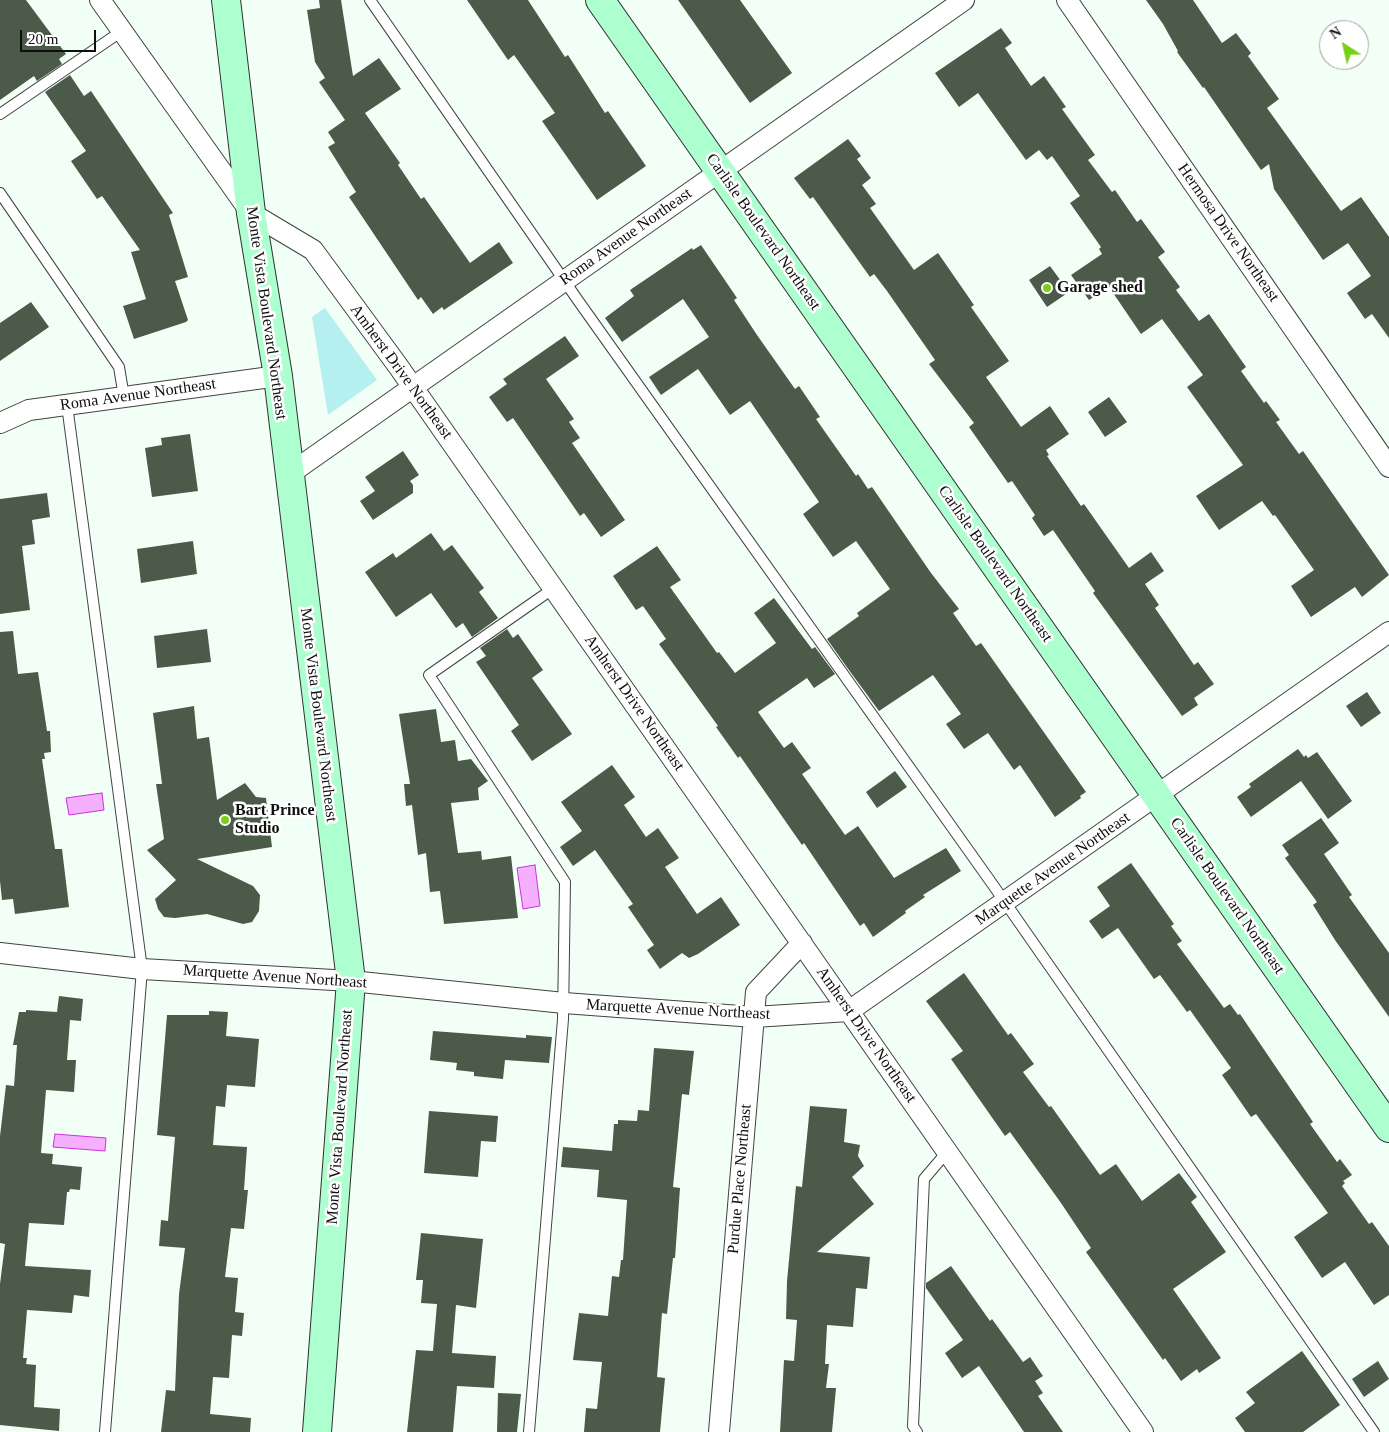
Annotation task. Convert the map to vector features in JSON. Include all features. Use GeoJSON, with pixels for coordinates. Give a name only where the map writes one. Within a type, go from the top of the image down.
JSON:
{"type":"FeatureCollection","features":[{"type":"Feature","properties":{"kind":"street","name":"Amherst Drive Northeast"},"geometry":{"type":"LineString","coordinates":[[100,0],[251,213],[313,250],[412,386],[554,588],[1143,1432]]}},
{"type":"Feature","properties":{"kind":"street","name":"Monte Vista Boulevard Northeast"},"geometry":{"type":"LineString","coordinates":[[226,0],[251,213],[278,376],[288,476],[351,981],[317,1432]]}},
{"type":"Feature","properties":{"kind":"street","name":"Carlisle Boulevard Northeast"},"geometry":{"type":"LineString","coordinates":[[600,0],[1389,1128]]}},
{"type":"Feature","properties":{"kind":"street","name":"Roma Avenue Northeast"},"geometry":{"type":"LineString","coordinates":[[288,476],[412,386],[964,0]]}},
{"type":"Feature","properties":{"kind":"street","name":"Hermosa Drive Northeast"},"geometry":{"type":"LineString","coordinates":[[1066,0],[1389,467]]}},
{"type":"Feature","properties":{"kind":"street","name":"Roma Avenue Northeast"},"geometry":{"type":"LineString","coordinates":[[0,423],[28,410],[278,376]]}},
{"type":"Feature","properties":{"kind":"street","name":"Marquette Avenue Northeast"},"geometry":{"type":"LineString","coordinates":[[0,953],[142,969],[351,981],[564,1003],[754,1017],[848,1011],[1006,903],[1389,632]]}},
{"type":"Feature","properties":{"kind":"street","name":"Purdue Place Northeast"},"geometry":{"type":"LineString","coordinates":[[719,1432],[756,992],[802,943]]}},
{"type":"Feature","properties":{"kind":"lane"},"geometry":{"type":"LineString","coordinates":[[370,0],[564,280],[1006,903],[1374,1432]]}},
{"type":"Feature","properties":{"kind":"lane"},"geometry":{"type":"LineString","coordinates":[[0,114],[122,30]]}},
{"type":"Feature","properties":{"kind":"lane"},"geometry":{"type":"LineString","coordinates":[[0,193],[119,366],[124,397]]}},
{"type":"Feature","properties":{"kind":"lane"},"geometry":{"type":"LineString","coordinates":[[67,405],[142,969],[105,1432]]}},
{"type":"Feature","properties":{"kind":"lane"},"geometry":{"type":"LineString","coordinates":[[529,1432],[564,1003],[565,882],[428,675],[554,588]]}},
{"type":"Feature","properties":{"kind":"lane"},"geometry":{"type":"LineString","coordinates":[[917,1432],[913,1426],[924,1179],[947,1152]]}},
{"type":"Feature","properties":{"kind":"shaded area"},"geometry":{"type":"Polygon","coordinates":[[[325,308],[377,380],[328,415],[312,317],[325,308]]]}},
{"type":"Feature","properties":{"kind":"shaded area"},"geometry":{"type":"Polygon","coordinates":[[[102,793],[104,810],[69,815],[66,798],[102,793]]]}},
{"type":"Feature","properties":{"kind":"shaded area"},"geometry":{"type":"Polygon","coordinates":[[[535,865],[540,906],[523,909],[517,868],[535,865]]]}},
{"type":"Feature","properties":{"kind":"shaded area"},"geometry":{"type":"Polygon","coordinates":[[[55,1134],[106,1138],[105,1151],[53,1147],[55,1134]]]}},
{"type":"Feature","properties":{"kind":"building"},"geometry":{"type":"Polygon","coordinates":[[[0,0],[26,0],[66,54],[59,59],[62,64],[37,81],[34,76],[0,100],[0,0]]]}},
{"type":"Feature","properties":{"kind":"building"},"geometry":{"type":"Polygon","coordinates":[[[319,0],[341,0],[353,76],[379,58],[401,89],[365,113],[400,163],[398,165],[421,199],[424,197],[470,263],[499,242],[513,263],[444,310],[442,307],[433,314],[421,297],[418,300],[349,197],[356,192],[328,147],[335,143],[328,132],[345,120],[319,82],[325,78],[315,62],[307,10],[320,8],[319,0]]]}},
{"type":"Feature","properties":{"kind":"building"},"geometry":{"type":"Polygon","coordinates":[[[467,0],[528,0],[565,57],[568,55],[605,113],[608,111],[646,166],[597,200],[542,121],[555,113],[514,55],[508,60],[467,0]]]}},
{"type":"Feature","properties":{"kind":"building"},"geometry":{"type":"Polygon","coordinates":[[[678,0],[740,0],[792,73],[750,103],[678,0]]]}},
{"type":"Feature","properties":{"kind":"building"},"geometry":{"type":"Polygon","coordinates":[[[1146,0],[1193,0],[1222,43],[1236,33],[1251,53],[1248,56],[1279,99],[1267,108],[1341,211],[1361,197],[1389,237],[1389,338],[1372,314],[1365,319],[1347,293],[1371,276],[1348,243],[1323,260],[1274,189],[1269,164],[1261,170],[1204,87],[1177,52],[1163,24],[1146,0]]]}},
{"type":"Feature","properties":{"kind":"building"},"geometry":{"type":"Polygon","coordinates":[[[1001,28],[1012,43],[1005,48],[1031,86],[1044,76],[1066,107],[1062,109],[1095,155],[1088,160],[1112,192],[1115,190],[1137,222],[1141,219],[1165,252],[1158,257],[1180,287],[1176,290],[1199,321],[1209,314],[1246,367],[1241,371],[1264,403],[1266,401],[1280,420],[1276,422],[1299,454],[1303,451],[1389,575],[1362,597],[1355,587],[1311,617],[1291,586],[1314,570],[1275,515],[1273,516],[1262,501],[1219,530],[1196,496],[1243,465],[1187,387],[1203,375],[1162,319],[1141,334],[1109,287],[1089,300],[1071,275],[1102,254],[1099,249],[1101,247],[1070,203],[1080,196],[1052,156],[1047,160],[1039,150],[1026,160],[978,93],[959,107],[935,73],[1001,28]]]}},
{"type":"Feature","properties":{"kind":"building"},"geometry":{"type":"Polygon","coordinates":[[[70,75],[84,96],[91,91],[173,213],[169,215],[188,277],[175,281],[188,320],[186,322],[134,339],[123,306],[146,299],[131,252],[140,250],[102,196],[97,199],[71,161],[86,151],[45,92],[70,75]]]}},
{"type":"Feature","properties":{"kind":"building"},"geometry":{"type":"Polygon","coordinates":[[[848,139],[861,156],[857,159],[871,178],[862,185],[876,204],[870,208],[914,270],[938,253],[974,305],[971,307],[1009,361],[986,377],[1021,427],[1050,406],[1069,434],[1046,450],[1049,455],[1047,456],[1081,506],[1084,504],[1129,568],[1151,552],[1164,571],[1145,584],[1159,605],[1155,608],[1194,665],[1198,662],[1214,684],[1194,698],[1198,705],[1182,716],[1093,593],[1095,591],[1053,530],[1044,536],[1032,518],[1035,515],[1012,481],[1008,483],[969,427],[974,423],[929,364],[935,360],[887,291],[874,274],[870,277],[813,197],[810,199],[794,178],[848,139]]]}},
{"type":"Feature","properties":{"kind":"building"},"geometry":{"type":"Polygon","coordinates":[[[701,245],[737,298],[734,300],[757,335],[795,389],[799,386],[820,417],[816,419],[856,476],[858,474],[868,489],[872,487],[931,573],[959,609],[953,613],[976,646],[981,643],[1086,792],[1080,796],[1081,798],[1055,817],[1020,765],[1014,770],[988,733],[964,749],[946,724],[961,714],[933,675],[879,711],[846,666],[827,639],[859,616],[857,613],[890,589],[856,541],[833,557],[803,514],[819,502],[750,401],[730,415],[698,369],[661,395],[649,377],[709,337],[683,299],[622,342],[605,318],[634,296],[630,290],[692,248],[693,250],[701,245]]]}},
{"type":"Feature","properties":{"kind":"building","name":"Garage shed"},"geometry":{"type":"Polygon","coordinates":[[[1050,266],[1069,292],[1047,307],[1029,280],[1050,266]]]}},
{"type":"Feature","properties":{"kind":"building"},"geometry":{"type":"Polygon","coordinates":[[[31,302],[49,327],[0,361],[0,323],[31,302]]]}},
{"type":"Feature","properties":{"kind":"building"},"geometry":{"type":"Polygon","coordinates":[[[565,336],[579,356],[546,379],[574,419],[569,422],[580,438],[572,443],[625,520],[601,537],[584,513],[580,516],[513,418],[507,422],[489,397],[507,384],[503,379],[565,336]]]}},
{"type":"Feature","properties":{"kind":"building"},"geometry":{"type":"Polygon","coordinates":[[[1109,397],[1127,422],[1105,437],[1088,412],[1109,397]]]}},
{"type":"Feature","properties":{"kind":"building"},"geometry":{"type":"Polygon","coordinates":[[[190,434],[198,491],[152,497],[145,448],[162,445],[161,438],[190,434]]]}},
{"type":"Feature","properties":{"kind":"building"},"geometry":{"type":"Polygon","coordinates":[[[403,451],[419,475],[410,481],[413,485],[413,493],[373,520],[360,501],[375,491],[365,477],[403,451]]]}},
{"type":"Feature","properties":{"kind":"building"},"geometry":{"type":"Polygon","coordinates":[[[47,493],[50,517],[32,520],[35,544],[22,546],[30,610],[0,614],[0,499],[47,493]]]}},
{"type":"Feature","properties":{"kind":"building"},"geometry":{"type":"Polygon","coordinates":[[[431,533],[444,551],[452,545],[484,588],[479,592],[498,618],[472,637],[463,623],[456,628],[431,593],[396,617],[365,572],[393,553],[396,558],[431,533]]]}},
{"type":"Feature","properties":{"kind":"building"},"geometry":{"type":"Polygon","coordinates":[[[193,541],[197,574],[141,583],[137,549],[193,541]]]}},
{"type":"Feature","properties":{"kind":"building"},"geometry":{"type":"Polygon","coordinates":[[[657,546],[681,580],[670,587],[717,653],[719,652],[735,673],[776,643],[754,613],[774,598],[812,649],[815,647],[835,674],[814,688],[807,678],[758,712],[784,748],[792,742],[811,768],[802,774],[845,835],[858,826],[894,878],[946,848],[961,871],[923,895],[925,897],[905,911],[906,913],[873,937],[864,923],[860,926],[804,843],[802,845],[740,756],[738,758],[716,727],[718,726],[659,644],[666,639],[643,606],[636,610],[613,576],[657,546]]]}},
{"type":"Feature","properties":{"kind":"building"},"geometry":{"type":"Polygon","coordinates":[[[207,629],[211,662],[157,668],[154,636],[207,629]]]}},
{"type":"Feature","properties":{"kind":"building"},"geometry":{"type":"Polygon","coordinates":[[[507,629],[513,638],[518,634],[543,670],[532,678],[572,734],[532,761],[511,731],[519,725],[476,662],[486,656],[480,648],[507,629]]]}},
{"type":"Feature","properties":{"kind":"building"},"geometry":{"type":"Polygon","coordinates":[[[13,631],[18,674],[38,672],[47,731],[50,731],[51,752],[44,753],[45,759],[42,759],[55,849],[62,849],[69,907],[15,914],[13,899],[2,900],[0,881],[0,632],[13,631]]]}},
{"type":"Feature","properties":{"kind":"building"},"geometry":{"type":"Polygon","coordinates":[[[1367,692],[1381,713],[1361,727],[1346,706],[1367,692]]]}},
{"type":"Feature","properties":{"kind":"building"},"geometry":{"type":"Polygon","coordinates":[[[194,706],[197,739],[209,737],[217,800],[245,783],[256,797],[266,798],[272,847],[197,859],[253,886],[260,895],[259,911],[252,922],[243,924],[207,914],[175,918],[164,917],[158,909],[155,899],[176,880],[147,850],[164,839],[156,784],[162,784],[153,713],[194,706]]]}},
{"type":"Feature","properties":{"kind":"building"},"geometry":{"type":"Polygon","coordinates":[[[436,709],[441,742],[455,740],[458,761],[471,759],[488,781],[478,788],[479,800],[451,803],[458,853],[481,851],[482,860],[511,856],[518,918],[444,924],[440,891],[430,892],[426,853],[418,855],[412,805],[406,806],[404,784],[410,784],[399,714],[436,709]]]}},
{"type":"Feature","properties":{"kind":"building"},"geometry":{"type":"Polygon","coordinates":[[[1298,749],[1304,757],[1306,755],[1308,758],[1317,752],[1352,801],[1328,819],[1301,781],[1251,817],[1237,797],[1251,787],[1249,784],[1298,749]]]}},
{"type":"Feature","properties":{"kind":"building"},"geometry":{"type":"Polygon","coordinates":[[[612,765],[635,797],[624,805],[646,837],[658,828],[679,858],[665,867],[697,914],[721,897],[740,925],[698,954],[689,958],[682,953],[660,969],[647,950],[654,945],[628,907],[633,904],[595,850],[573,866],[560,847],[582,831],[561,802],[612,765]]]}},
{"type":"Feature","properties":{"kind":"building"},"geometry":{"type":"Polygon","coordinates":[[[895,771],[907,787],[877,808],[866,792],[895,771]]]}},
{"type":"Feature","properties":{"kind":"building"},"geometry":{"type":"Polygon","coordinates":[[[1321,818],[1339,843],[1324,854],[1352,895],[1349,897],[1389,953],[1389,1017],[1335,940],[1313,905],[1317,902],[1285,858],[1289,855],[1282,845],[1321,818]]]}},
{"type":"Feature","properties":{"kind":"building"},"geometry":{"type":"Polygon","coordinates":[[[1131,863],[1174,924],[1171,926],[1182,941],[1177,944],[1224,1008],[1230,1004],[1238,1015],[1240,1014],[1313,1122],[1310,1124],[1337,1162],[1340,1159],[1352,1175],[1343,1181],[1345,1183],[1342,1186],[1369,1224],[1372,1222],[1389,1246],[1389,1295],[1374,1305],[1345,1262],[1322,1278],[1294,1237],[1328,1213],[1256,1114],[1251,1117],[1222,1075],[1231,1068],[1190,1010],[1187,1012],[1160,975],[1154,979],[1118,928],[1102,939],[1089,921],[1110,906],[1097,887],[1131,863]]]}},
{"type":"Feature","properties":{"kind":"building"},"geometry":{"type":"Polygon","coordinates":[[[964,973],[1008,1035],[1011,1033],[1034,1064],[1023,1072],[1049,1107],[1051,1106],[1100,1175],[1116,1164],[1142,1201],[1179,1173],[1197,1197],[1191,1202],[1226,1252],[1173,1289],[1221,1358],[1199,1373],[1197,1369],[1181,1381],[1165,1358],[1163,1360],[1086,1252],[1091,1248],[1061,1203],[1010,1132],[1005,1136],[951,1059],[963,1051],[926,1001],[964,973]]]}},
{"type":"Feature","properties":{"kind":"building"},"geometry":{"type":"Polygon","coordinates":[[[59,996],[83,999],[81,1021],[70,1020],[67,1060],[76,1060],[74,1092],[46,1090],[41,1153],[53,1154],[52,1164],[82,1167],[80,1190],[70,1189],[67,1192],[64,1225],[29,1223],[25,1266],[91,1270],[89,1297],[74,1295],[72,1313],[27,1310],[23,1358],[27,1358],[26,1364],[36,1365],[34,1407],[60,1409],[59,1431],[0,1425],[0,1284],[5,1244],[0,1243],[0,1136],[6,1085],[14,1086],[17,1045],[13,1045],[19,1012],[26,1012],[26,1010],[57,1012],[59,996]]]}},
{"type":"Feature","properties":{"kind":"building"},"geometry":{"type":"Polygon","coordinates":[[[209,1011],[228,1012],[226,1036],[259,1039],[255,1087],[227,1085],[225,1107],[216,1106],[213,1145],[247,1147],[244,1190],[248,1190],[244,1229],[231,1228],[225,1277],[238,1278],[235,1312],[244,1313],[242,1336],[232,1335],[229,1378],[213,1377],[210,1414],[251,1418],[250,1432],[161,1432],[166,1390],[175,1391],[179,1294],[185,1248],[159,1246],[161,1220],[168,1221],[175,1137],[157,1135],[167,1015],[209,1015],[209,1011]]]}},
{"type":"Feature","properties":{"kind":"building"},"geometry":{"type":"Polygon","coordinates":[[[433,1031],[526,1038],[526,1035],[552,1037],[549,1063],[505,1060],[503,1079],[474,1076],[474,1072],[456,1070],[457,1063],[430,1060],[433,1031]]]}},
{"type":"Feature","properties":{"kind":"building"},"geometry":{"type":"Polygon","coordinates":[[[654,1048],[694,1051],[689,1095],[682,1094],[673,1187],[680,1188],[675,1258],[673,1258],[667,1314],[662,1313],[657,1377],[665,1378],[660,1432],[584,1432],[586,1408],[597,1409],[602,1362],[573,1360],[579,1313],[608,1316],[612,1276],[619,1277],[621,1260],[623,1260],[627,1200],[597,1197],[599,1170],[561,1167],[563,1147],[612,1151],[614,1124],[618,1124],[618,1120],[637,1121],[638,1110],[649,1111],[654,1048]]]}},
{"type":"Feature","properties":{"kind":"building"},"geometry":{"type":"Polygon","coordinates":[[[810,1106],[847,1109],[844,1142],[860,1145],[858,1156],[864,1166],[852,1177],[874,1204],[817,1252],[870,1257],[867,1289],[856,1288],[853,1327],[827,1325],[825,1364],[829,1364],[826,1388],[836,1388],[832,1432],[780,1432],[784,1360],[794,1361],[797,1320],[786,1319],[787,1281],[796,1186],[802,1187],[810,1106]]]}},
{"type":"Feature","properties":{"kind":"building"},"geometry":{"type":"Polygon","coordinates":[[[429,1111],[498,1116],[496,1142],[481,1141],[478,1177],[424,1173],[429,1111]]]}},
{"type":"Feature","properties":{"kind":"building"},"geometry":{"type":"Polygon","coordinates":[[[421,1233],[483,1239],[476,1308],[456,1305],[452,1353],[496,1356],[494,1388],[457,1386],[453,1432],[407,1432],[416,1350],[433,1351],[437,1304],[421,1303],[423,1280],[416,1280],[421,1233]]]}},
{"type":"Feature","properties":{"kind":"building"},"geometry":{"type":"Polygon","coordinates":[[[951,1266],[990,1321],[992,1319],[1023,1362],[1030,1357],[1043,1376],[1035,1381],[1043,1393],[1038,1396],[1063,1432],[1024,1432],[979,1366],[962,1378],[945,1353],[963,1340],[926,1288],[926,1283],[951,1266]]]}},
{"type":"Feature","properties":{"kind":"building"},"geometry":{"type":"Polygon","coordinates":[[[1302,1351],[1340,1405],[1303,1432],[1245,1432],[1235,1418],[1255,1403],[1246,1392],[1302,1351]]]}},
{"type":"Feature","properties":{"kind":"building"},"geometry":{"type":"Polygon","coordinates":[[[1378,1361],[1389,1379],[1364,1397],[1352,1379],[1378,1361]]]}},
{"type":"Feature","properties":{"kind":"building"},"geometry":{"type":"Polygon","coordinates":[[[498,1393],[521,1394],[517,1432],[497,1432],[498,1393]]]}},
{"type":"Feature","properties":{"kind":"place","name":"Garage shed"},"geometry":{"type":"Point","coordinates":[1047,288]}},
{"type":"Feature","properties":{"kind":"place","name":"Bart Prince Studio"},"geometry":{"type":"Point","coordinates":[225,820]}}]}
